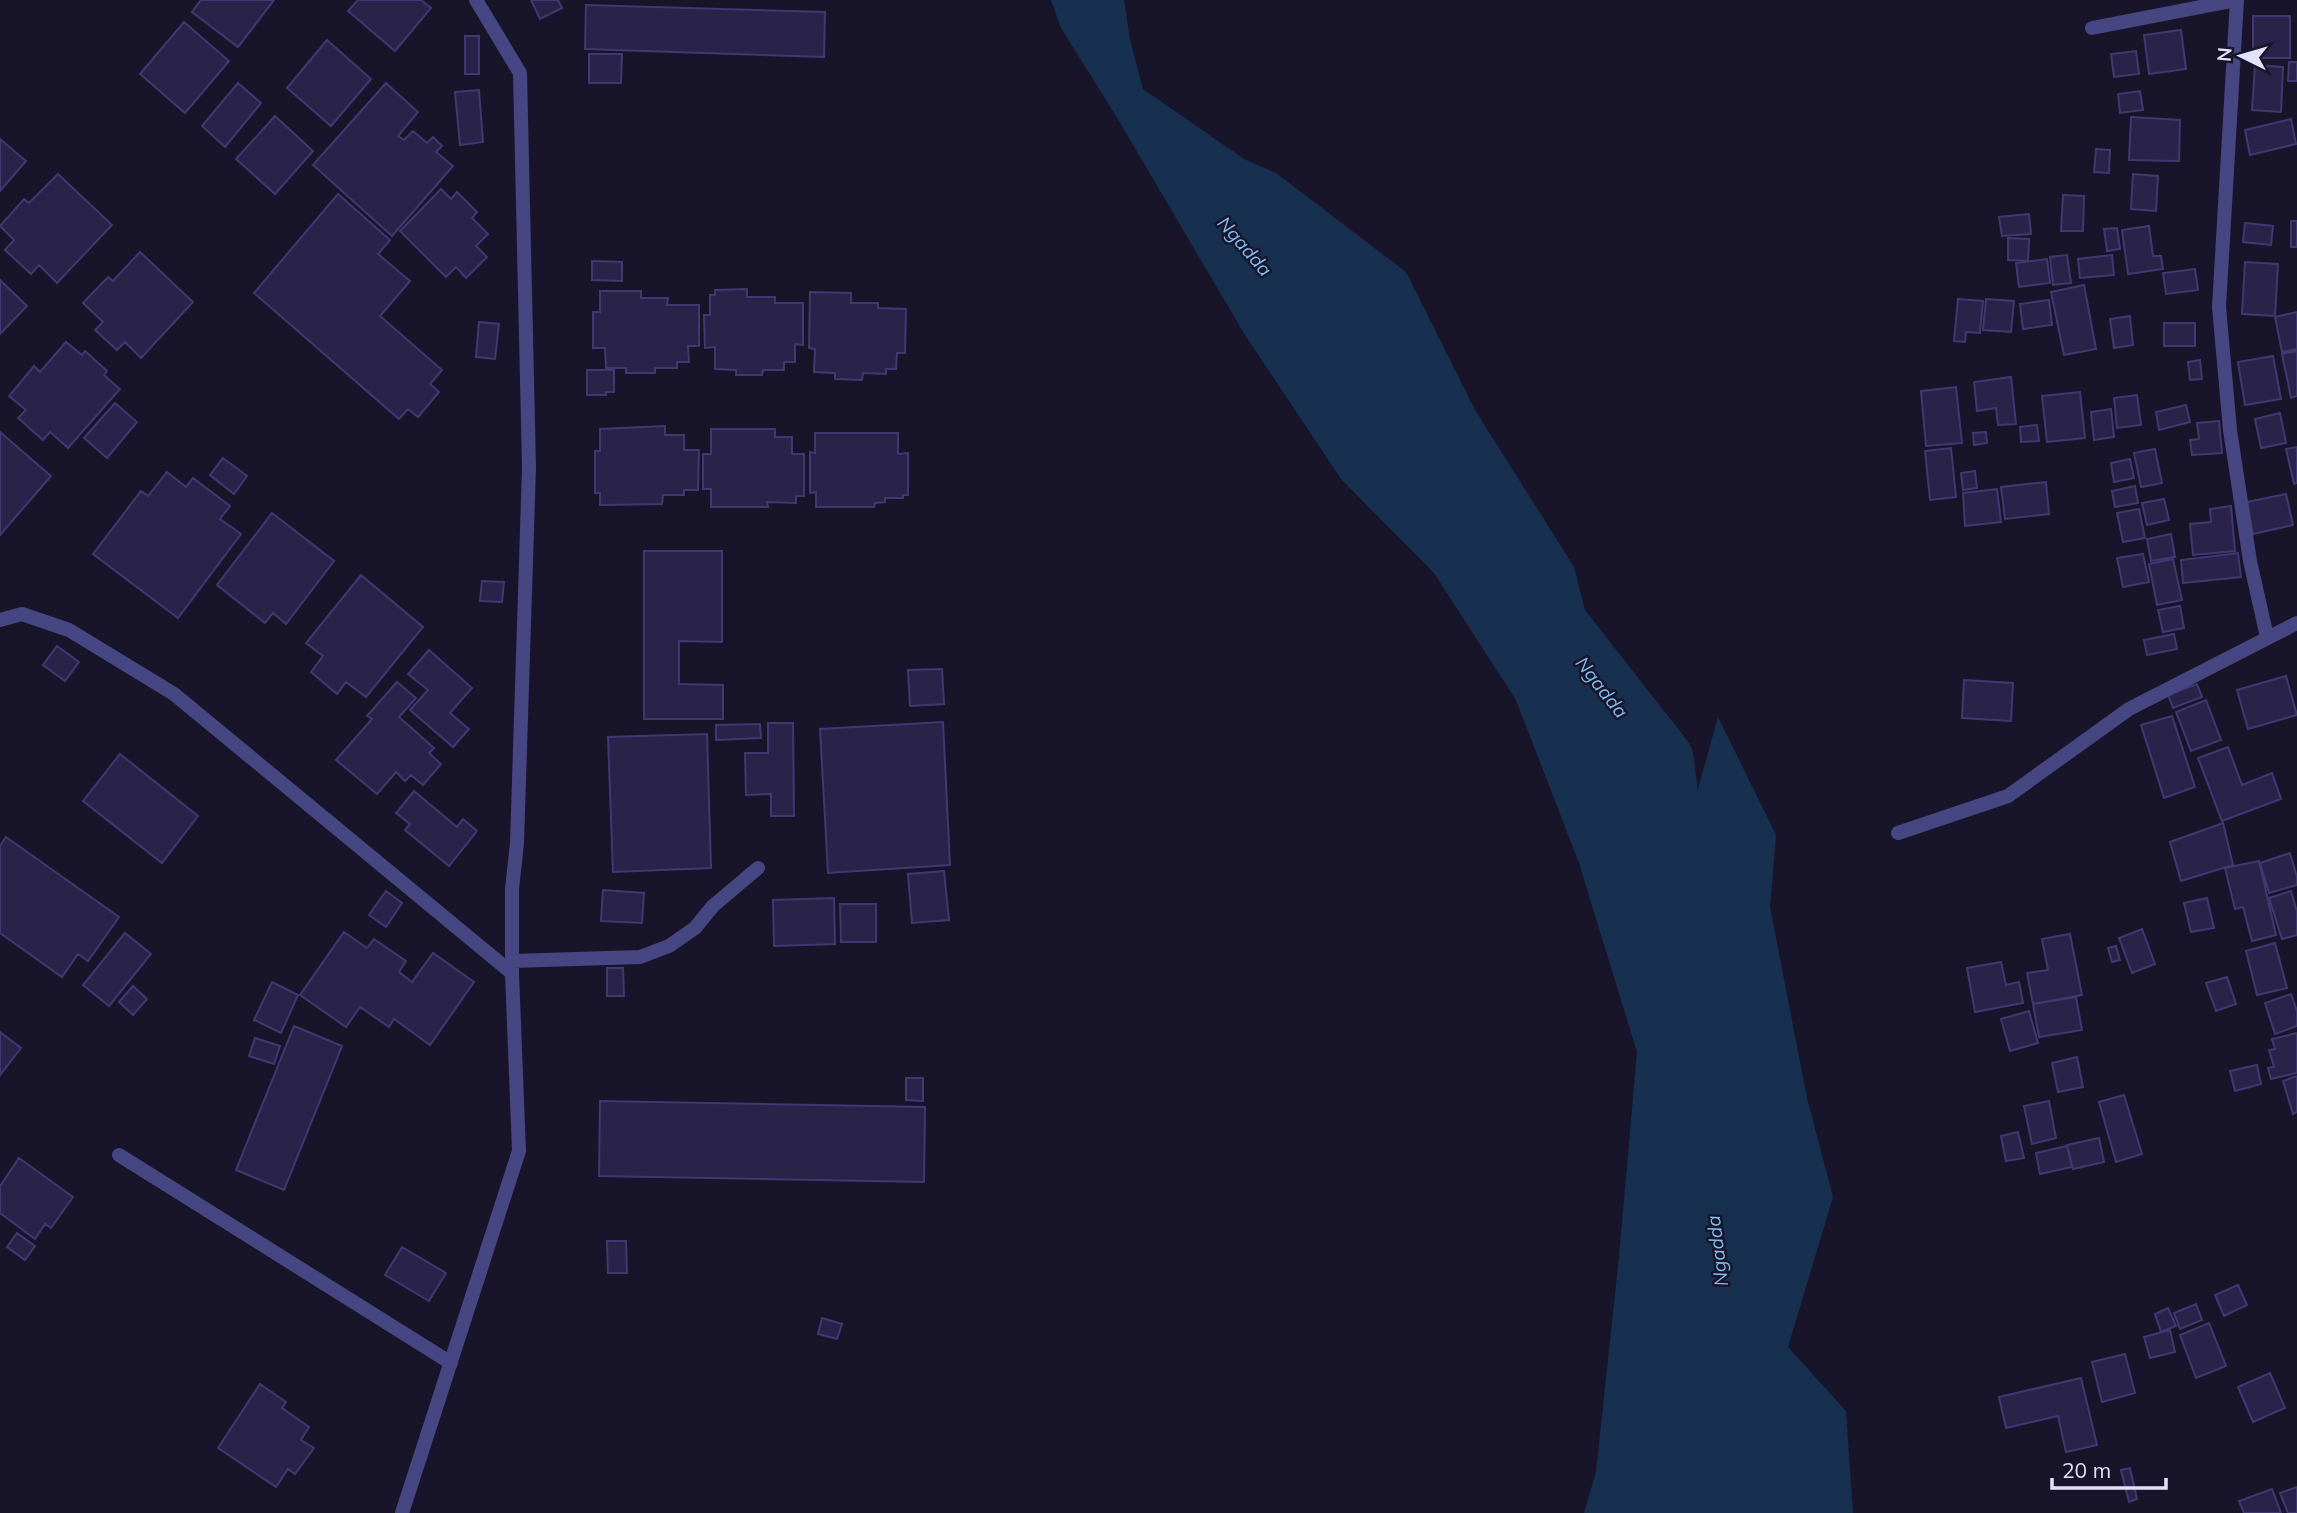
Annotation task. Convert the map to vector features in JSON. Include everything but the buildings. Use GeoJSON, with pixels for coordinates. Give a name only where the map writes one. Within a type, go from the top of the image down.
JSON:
{"type":"FeatureCollection","features":[{"type":"Feature","properties":{"kind":"street"},"geometry":{"type":"LineString","coordinates":[[402,1513],[519,1151],[512,889],[517,843],[529,467],[520,74],[475,0]]}},
{"type":"Feature","properties":{"kind":"street"},"geometry":{"type":"LineString","coordinates":[[2092,28],[2237,0],[2220,307],[2230,429],[2250,561],[2267,637]]}},
{"type":"Feature","properties":{"kind":"street"},"geometry":{"type":"LineString","coordinates":[[0,620],[22,614],[69,630],[174,694],[512,967],[640,957],[669,946],[695,928],[713,906],[758,868]]}},
{"type":"Feature","properties":{"kind":"street"},"geometry":{"type":"LineString","coordinates":[[1898,833],[2008,796],[2129,709],[2297,623]]}},
{"type":"Feature","properties":{"kind":"street"},"geometry":{"type":"LineString","coordinates":[[119,1155],[451,1363]]}},
{"type":"Feature","properties":{"kind":"water"},"geometry":{"type":"Polygon","coordinates":[[[1051,0],[1124,0],[1130,40],[1143,89],[1244,159],[1276,173],[1406,272],[1475,410],[1574,567],[1663,914],[1718,717],[1776,835],[1770,907],[1807,1098],[1833,1197],[1788,1347],[1846,1411],[1853,1513],[1584,1513],[1596,1472],[1637,1052],[1579,863],[1516,700],[1434,573],[1341,479],[1245,335],[1061,28],[1051,0]]]}},
{"type":"Feature","properties":{"kind":"waterway","name":"Ngadda"},"geometry":{"type":"LineString","coordinates":[[1548,618],[1660,761],[1685,972]]}}]}
